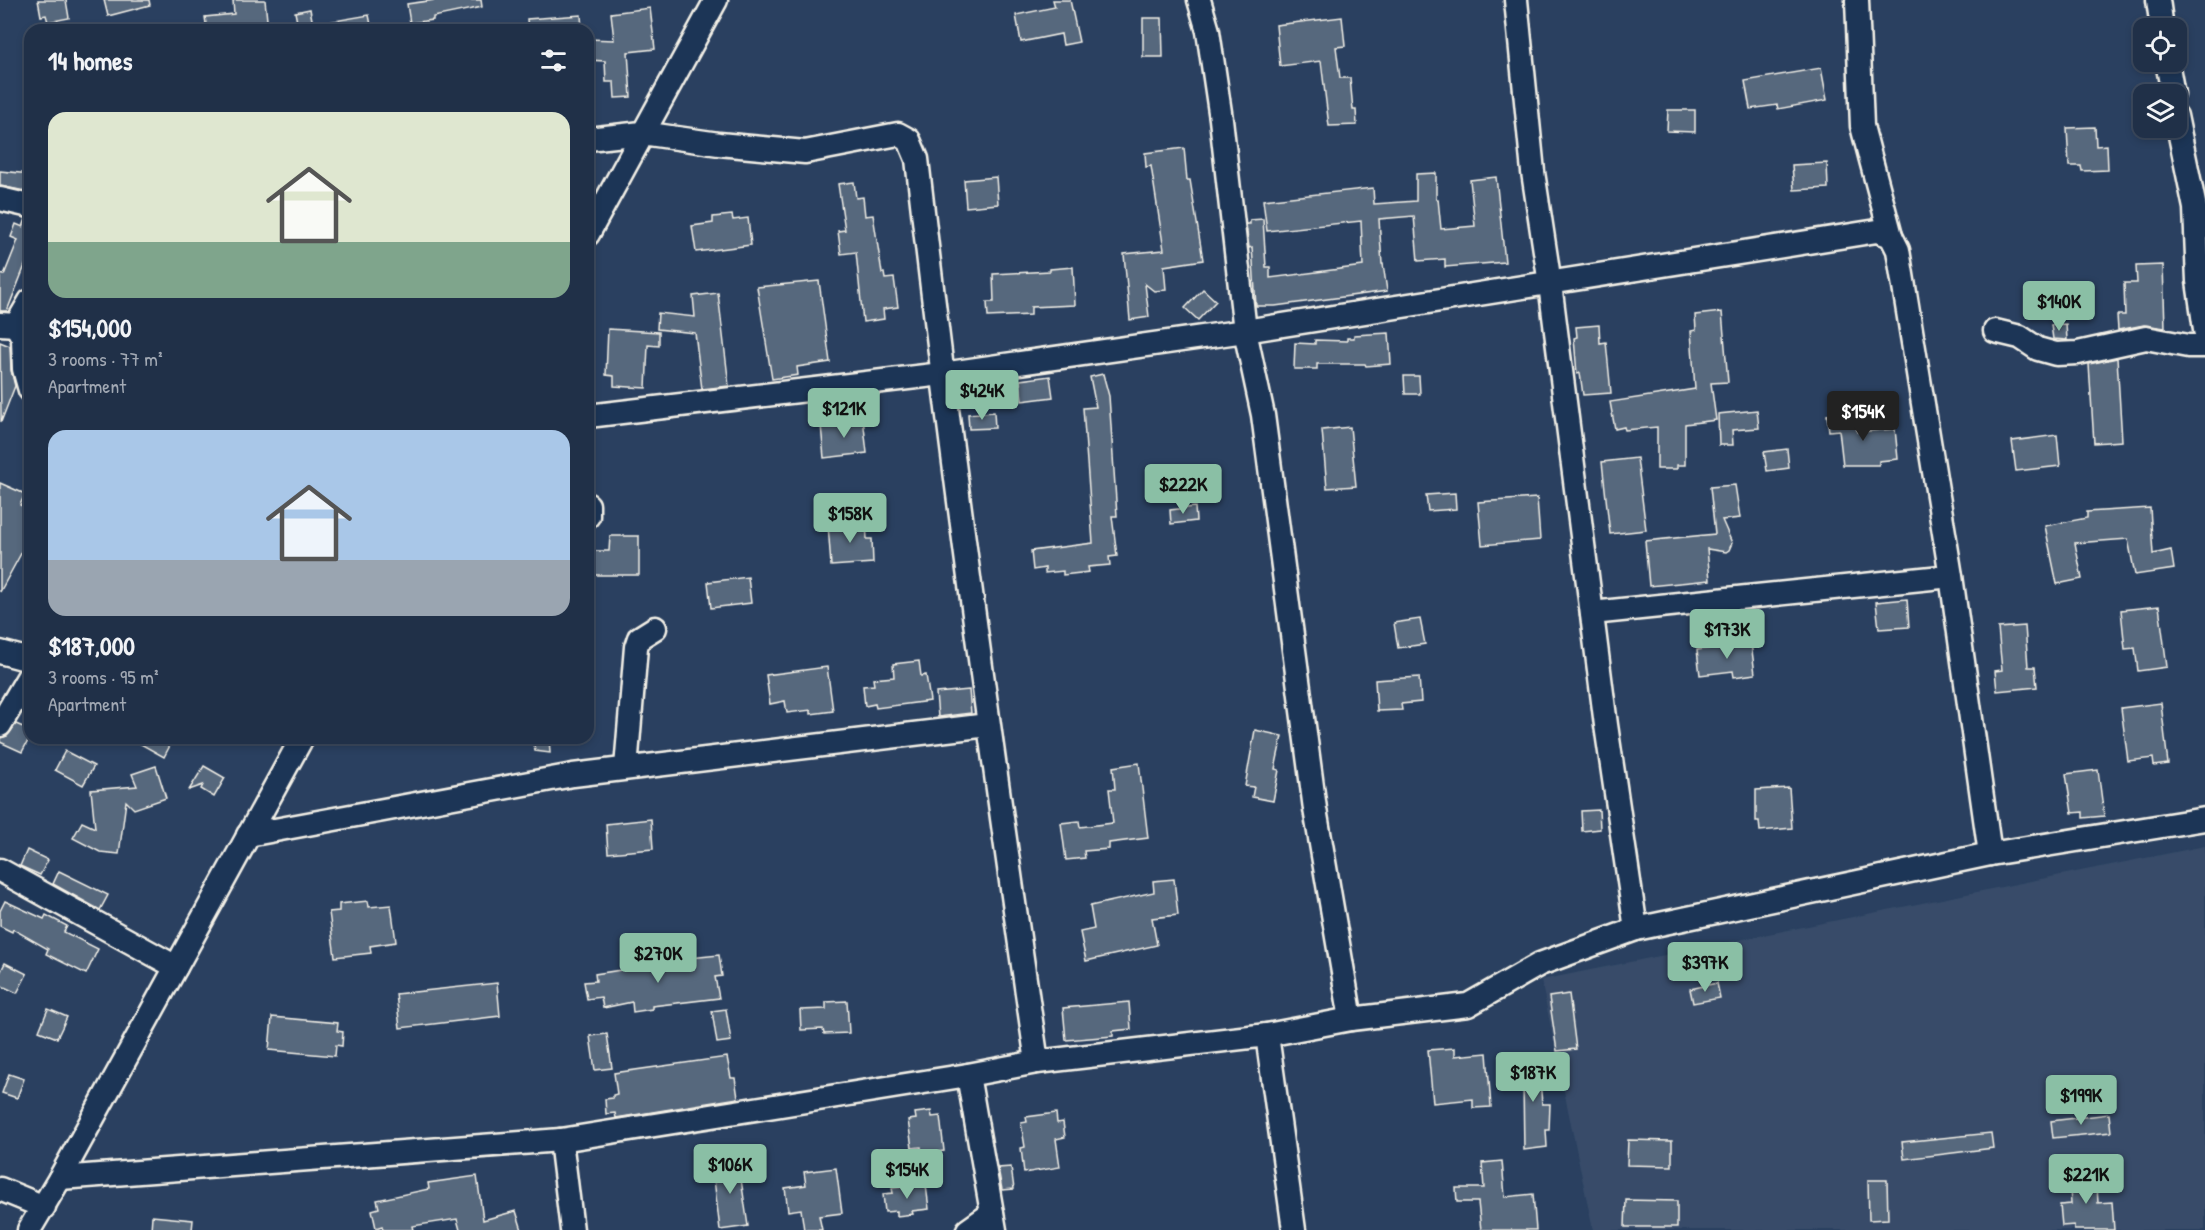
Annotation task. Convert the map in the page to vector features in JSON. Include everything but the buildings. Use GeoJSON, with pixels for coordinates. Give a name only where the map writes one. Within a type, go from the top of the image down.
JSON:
{"type":"FeatureCollection","features":[{"type":"Feature","properties":{"kind":"street"},"geometry":{"type":"LineString","coordinates":[[594,223],[716,0]]}},
{"type":"Feature","properties":{"kind":"street"},"geometry":{"type":"LineString","coordinates":[[1199,0],[1208,31],[1221,119],[1245,331],[1263,415],[1315,809],[1351,1019]]}},
{"type":"Feature","properties":{"kind":"street"},"geometry":{"type":"LineString","coordinates":[[1516,0],[1533,172],[1636,929]]}},
{"type":"Feature","properties":{"kind":"street"},"geometry":{"type":"LineString","coordinates":[[1857,0],[1862,126],[1891,236],[1898,250],[1951,576],[1990,854]]}},
{"type":"Feature","properties":{"kind":"street"},"geometry":{"type":"LineString","coordinates":[[2158,0],[2161,18]]}},
{"type":"Feature","properties":{"kind":"street"},"geometry":{"type":"LineString","coordinates":[[594,138],[642,133],[719,144],[805,152],[898,134],[909,140],[917,159],[942,374],[988,725],[1037,1062]]}},
{"type":"Feature","properties":{"kind":"street"},"geometry":{"type":"LineString","coordinates":[[2182,138],[2200,206],[2198,281],[2205,330]]}},
{"type":"Feature","properties":{"kind":"street"},"geometry":{"type":"LineString","coordinates":[[0,199],[24,205]]}},
{"type":"Feature","properties":{"kind":"street"},"geometry":{"type":"LineString","coordinates":[[594,415],[942,374],[1245,331],[1877,231],[1891,236]]}},
{"type":"Feature","properties":{"kind":"street"},"geometry":{"type":"LineString","coordinates":[[24,308],[8,325],[23,338],[24,369]]}},
{"type":"Feature","properties":{"kind":"street"},"geometry":{"type":"LineString","coordinates":[[1995,331],[2020,337],[2038,349],[2056,354],[2079,353],[2146,338],[2188,346],[2205,346]]}},
{"type":"Feature","properties":{"kind":"street"},"geometry":{"type":"LineString","coordinates":[[1592,613],[1951,576]]}},
{"type":"Feature","properties":{"kind":"street"},"geometry":{"type":"LineString","coordinates":[[626,768],[636,647],[639,638],[655,628]]}},
{"type":"Feature","properties":{"kind":"street"},"geometry":{"type":"LineString","coordinates":[[0,652],[24,658]]}},
{"type":"Feature","properties":{"kind":"street"},"geometry":{"type":"LineString","coordinates":[[0,725],[24,684]]}},
{"type":"Feature","properties":{"kind":"street"},"geometry":{"type":"LineString","coordinates":[[248,835],[573,775],[988,725]]}},
{"type":"Feature","properties":{"kind":"street"},"geometry":{"type":"LineString","coordinates":[[29,1230],[44,1207],[299,744]]}},
{"type":"Feature","properties":{"kind":"street"},"geometry":{"type":"LineString","coordinates":[[60,1178],[561,1140],[1037,1062],[1267,1035],[1351,1019],[1468,1005],[1540,964],[1636,929],[1990,854],[2205,819]]}},
{"type":"Feature","properties":{"kind":"street"},"geometry":{"type":"LineString","coordinates":[[0,870],[176,967]]}},
{"type":"Feature","properties":{"kind":"street"},"geometry":{"type":"LineString","coordinates":[[1267,1035],[1294,1230]]}},
{"type":"Feature","properties":{"kind":"street"},"geometry":{"type":"LineString","coordinates":[[968,1075],[993,1221],[968,1230]]}},
{"type":"Feature","properties":{"kind":"street"},"geometry":{"type":"LineString","coordinates":[[561,1140],[572,1230]]}},
{"type":"Feature","properties":{"kind":"street"},"geometry":{"type":"LineString","coordinates":[[0,1189],[44,1207]]}},
{"type":"Feature","properties":{"kind":"shaded area"},"geometry":{"type":"Polygon","coordinates":[[[2205,846],[2205,1230],[1593,1230],[1541,980],[2205,846]]]}}]}
